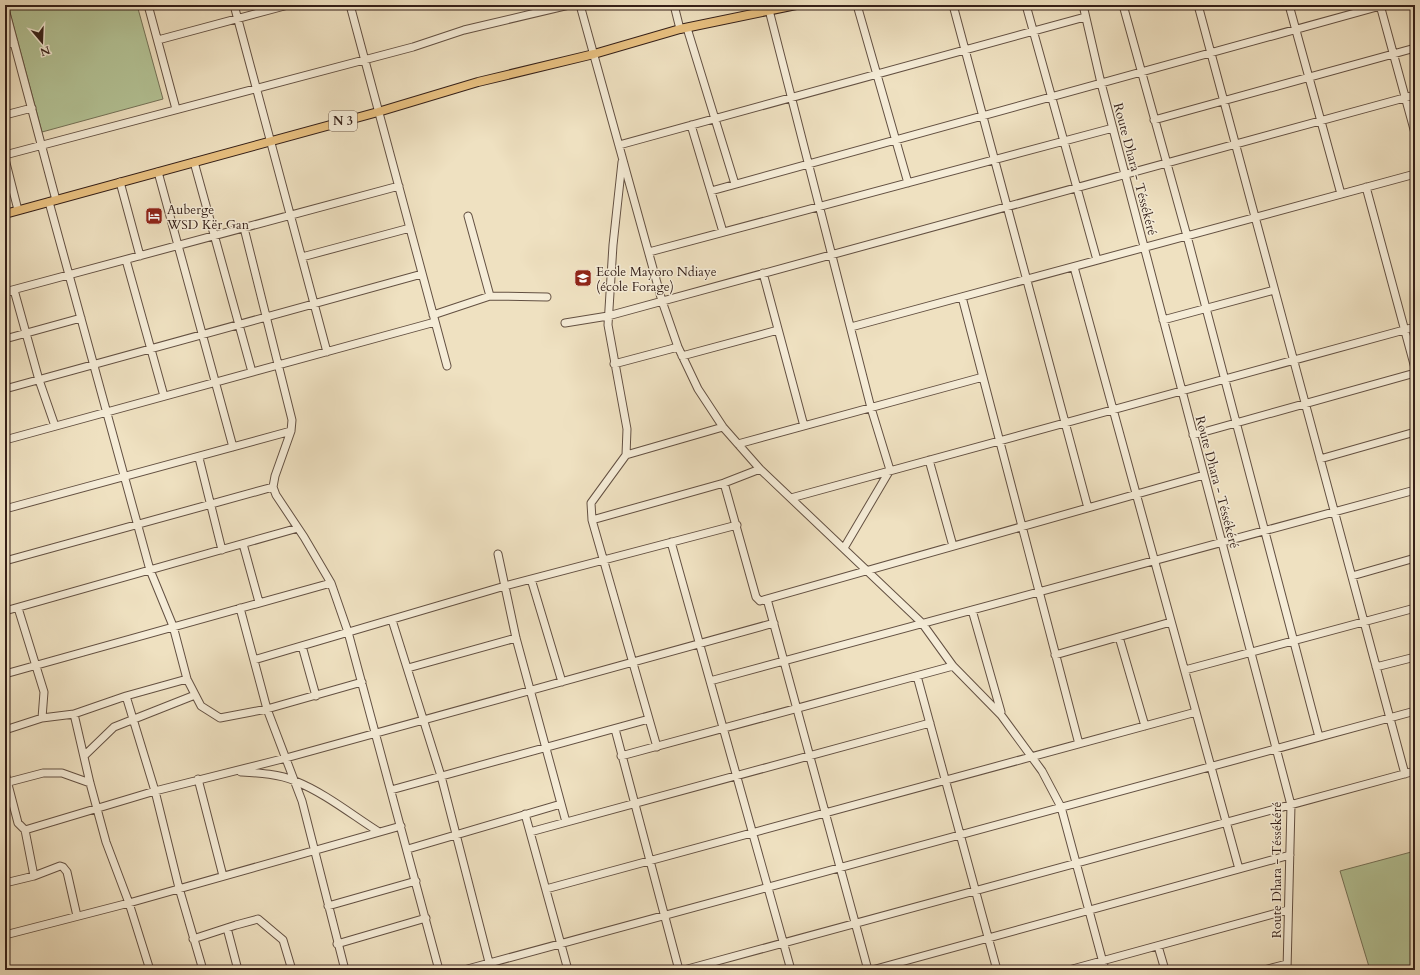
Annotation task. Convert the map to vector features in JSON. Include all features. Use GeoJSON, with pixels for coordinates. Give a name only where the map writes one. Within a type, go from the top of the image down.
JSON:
{"type":"FeatureCollection","features":[{"type":"Feature","properties":{"kind":"main road","name":"N 3"},"geometry":{"type":"LineString","coordinates":[[5,214],[378,112],[478,82],[594,54],[683,29],[796,5]]}},
{"type":"Feature","properties":{"kind":"street"},"geometry":{"type":"LineString","coordinates":[[148,5],[176,109]]}},
{"type":"Feature","properties":{"kind":"street"},"geometry":{"type":"LineString","coordinates":[[234,5],[327,352]]}},
{"type":"Feature","properties":{"kind":"street"},"geometry":{"type":"LineString","coordinates":[[158,40],[288,5]]}},
{"type":"Feature","properties":{"kind":"street"},"geometry":{"type":"LineString","coordinates":[[350,5],[447,366]]}},
{"type":"Feature","properties":{"kind":"street"},"geometry":{"type":"LineString","coordinates":[[5,155],[413,47],[464,30],[569,5]]}},
{"type":"Feature","properties":{"kind":"street"},"geometry":{"type":"LineString","coordinates":[[580,5],[662,301],[682,356],[698,389],[724,427],[760,469],[922,623],[953,666],[1001,714],[1042,770],[1061,807],[1105,970]]}},
{"type":"Feature","properties":{"kind":"street"},"geometry":{"type":"LineString","coordinates":[[674,5],[715,118],[735,184]]}},
{"type":"Feature","properties":{"kind":"street"},"geometry":{"type":"LineString","coordinates":[[857,5],[908,183]]}},
{"type":"Feature","properties":{"kind":"street"},"geometry":{"type":"LineString","coordinates":[[953,5],[1088,508]]}},
{"type":"Feature","properties":{"kind":"street"},"geometry":{"type":"LineString","coordinates":[[1026,5],[1097,260]]}},
{"type":"Feature","properties":{"kind":"street","name":"Route Dhara - Téssékéré"},"geometry":{"type":"LineString","coordinates":[[1083,5],[1101,83],[1291,805],[1287,967]]}},
{"type":"Feature","properties":{"kind":"street"},"geometry":{"type":"LineString","coordinates":[[1123,5],[1140,72],[1187,236],[1319,737]]}},
{"type":"Feature","properties":{"kind":"street"},"geometry":{"type":"LineString","coordinates":[[1198,5],[1405,774]]}},
{"type":"Feature","properties":{"kind":"street"},"geometry":{"type":"LineString","coordinates":[[1289,5],[1341,194]]}},
{"type":"Feature","properties":{"kind":"street"},"geometry":{"type":"LineString","coordinates":[[710,191],[1381,5],[1415,133]]}},
{"type":"Feature","properties":{"kind":"street"},"geometry":{"type":"LineString","coordinates":[[5,9],[42,145],[69,275],[150,570],[173,626],[187,679],[195,695],[201,706],[220,718],[267,709],[362,682]]}},
{"type":"Feature","properties":{"kind":"street"},"geometry":{"type":"LineString","coordinates":[[769,10],[871,408],[890,470],[844,548]]}},
{"type":"Feature","properties":{"kind":"street"},"geometry":{"type":"LineString","coordinates":[[619,145],[1085,17]]}},
{"type":"Feature","properties":{"kind":"street"},"geometry":{"type":"LineString","coordinates":[[5,44],[14,42]]}},
{"type":"Feature","properties":{"kind":"street"},"geometry":{"type":"LineString","coordinates":[[1154,120],[1415,48]]}},
{"type":"Feature","properties":{"kind":"street"},"geometry":{"type":"LineString","coordinates":[[565,323],[608,316],[1415,95]]}},
{"type":"Feature","properties":{"kind":"street"},"geometry":{"type":"LineString","coordinates":[[5,115],[32,108]]}},
{"type":"Feature","properties":{"kind":"street"},"geometry":{"type":"LineString","coordinates":[[691,125],[723,232]]}},
{"type":"Feature","properties":{"kind":"street"},"geometry":{"type":"LineString","coordinates":[[648,252],[1113,128]]}},
{"type":"Feature","properties":{"kind":"street"},"geometry":{"type":"LineString","coordinates":[[622,158],[613,245],[608,325],[627,429],[626,455],[591,503],[592,520],[657,747]]}},
{"type":"Feature","properties":{"kind":"street"},"geometry":{"type":"LineString","coordinates":[[5,159],[18,210]]}},
{"type":"Feature","properties":{"kind":"street"},"geometry":{"type":"LineString","coordinates":[[194,162],[252,372]]}},
{"type":"Feature","properties":{"kind":"street"},"geometry":{"type":"LineString","coordinates":[[158,172],[233,447]]}},
{"type":"Feature","properties":{"kind":"street"},"geometry":{"type":"LineString","coordinates":[[851,327],[1415,174]]}},
{"type":"Feature","properties":{"kind":"street"},"geometry":{"type":"LineString","coordinates":[[120,182],[140,256]]}},
{"type":"Feature","properties":{"kind":"street"},"geometry":{"type":"LineString","coordinates":[[5,292],[398,186]]}},
{"type":"Feature","properties":{"kind":"street"},"geometry":{"type":"LineString","coordinates":[[1366,187],[1415,368]]}},
{"type":"Feature","properties":{"kind":"street"},"geometry":{"type":"LineString","coordinates":[[468,216],[490,296]]}},
{"type":"Feature","properties":{"kind":"street"},"geometry":{"type":"LineString","coordinates":[[244,228],[292,420],[291,431],[274,476],[273,487],[276,495],[331,583],[348,632],[440,970]]}},
{"type":"Feature","properties":{"kind":"street"},"geometry":{"type":"LineString","coordinates":[[302,257],[410,228]]}},
{"type":"Feature","properties":{"kind":"street"},"geometry":{"type":"LineString","coordinates":[[126,260],[164,396]]}},
{"type":"Feature","properties":{"kind":"street"},"geometry":{"type":"LineString","coordinates":[[1074,267],[1240,869]]}},
{"type":"Feature","properties":{"kind":"street"},"geometry":{"type":"LineString","coordinates":[[763,273],[804,426]]}},
{"type":"Feature","properties":{"kind":"street"},"geometry":{"type":"LineString","coordinates":[[5,389],[422,274]]}},
{"type":"Feature","properties":{"kind":"street"},"geometry":{"type":"LineString","coordinates":[[14,290],[39,380],[55,426]]}},
{"type":"Feature","properties":{"kind":"street"},"geometry":{"type":"LineString","coordinates":[[1163,320],[1274,290]]}},
{"type":"Feature","properties":{"kind":"street"},"geometry":{"type":"LineString","coordinates":[[5,440],[327,352],[434,318],[490,296],[547,297]]}},
{"type":"Feature","properties":{"kind":"street"},"geometry":{"type":"LineString","coordinates":[[962,297],[1038,592],[1080,744]]}},
{"type":"Feature","properties":{"kind":"street"},"geometry":{"type":"LineString","coordinates":[[5,339],[81,318]]}},
{"type":"Feature","properties":{"kind":"street"},"geometry":{"type":"LineString","coordinates":[[791,498],[1113,408],[1182,391],[1415,327]]}},
{"type":"Feature","properties":{"kind":"street"},"geometry":{"type":"LineString","coordinates":[[682,356],[778,330]]}},
{"type":"Feature","properties":{"kind":"street"},"geometry":{"type":"LineString","coordinates":[[614,364],[678,346]]}},
{"type":"Feature","properties":{"kind":"street"},"geometry":{"type":"LineString","coordinates":[[1193,435],[1415,373]]}},
{"type":"Feature","properties":{"kind":"street"},"geometry":{"type":"LineString","coordinates":[[738,444],[983,378]]}},
{"type":"Feature","properties":{"kind":"street"},"geometry":{"type":"LineString","coordinates":[[626,455],[724,427]]}},
{"type":"Feature","properties":{"kind":"street"},"geometry":{"type":"LineString","coordinates":[[5,509],[199,458],[291,431]]}},
{"type":"Feature","properties":{"kind":"street"},"geometry":{"type":"LineString","coordinates":[[1320,458],[1415,432]]}},
{"type":"Feature","properties":{"kind":"street"},"geometry":{"type":"LineString","coordinates":[[199,458],[209,505],[222,550]]}},
{"type":"Feature","properties":{"kind":"street"},"geometry":{"type":"LineString","coordinates":[[929,460],[953,546]]}},
{"type":"Feature","properties":{"kind":"street"},"geometry":{"type":"LineString","coordinates":[[592,520],[724,483],[760,469]]}},
{"type":"Feature","properties":{"kind":"street"},"geometry":{"type":"LineString","coordinates":[[724,483],[756,597],[760,601],[1204,475]]}},
{"type":"Feature","properties":{"kind":"street"},"geometry":{"type":"LineString","coordinates":[[5,561],[273,487]]}},
{"type":"Feature","properties":{"kind":"street"},"geometry":{"type":"LineString","coordinates":[[710,681],[1415,490]]}},
{"type":"Feature","properties":{"kind":"street"},"geometry":{"type":"LineString","coordinates":[[254,660],[505,586],[737,525]]}},
{"type":"Feature","properties":{"kind":"street"},"geometry":{"type":"LineString","coordinates":[[5,611],[298,528]]}},
{"type":"Feature","properties":{"kind":"street"},"geometry":{"type":"LineString","coordinates":[[671,542],[791,970]]}},
{"type":"Feature","properties":{"kind":"street"},"geometry":{"type":"LineString","coordinates":[[243,544],[259,602]]}},
{"type":"Feature","properties":{"kind":"street"},"geometry":{"type":"LineString","coordinates":[[498,554],[516,638],[566,822]]}},
{"type":"Feature","properties":{"kind":"street"},"geometry":{"type":"LineString","coordinates":[[1352,576],[1415,558]]}},
{"type":"Feature","properties":{"kind":"street"},"geometry":{"type":"LineString","coordinates":[[531,579],[562,682]]}},
{"type":"Feature","properties":{"kind":"street"},"geometry":{"type":"LineString","coordinates":[[5,674],[331,583]]}},
{"type":"Feature","properties":{"kind":"street"},"geometry":{"type":"LineString","coordinates":[[767,599],[868,970]]}},
{"type":"Feature","properties":{"kind":"street"},"geometry":{"type":"LineString","coordinates":[[18,608],[44,692],[42,718]]}},
{"type":"Feature","properties":{"kind":"street"},"geometry":{"type":"LineString","coordinates":[[240,608],[267,709],[302,801],[344,970]]}},
{"type":"Feature","properties":{"kind":"street"},"geometry":{"type":"LineString","coordinates":[[1185,670],[1415,608]]}},
{"type":"Feature","properties":{"kind":"street"},"geometry":{"type":"LineString","coordinates":[[972,610],[1001,714]]}},
{"type":"Feature","properties":{"kind":"street"},"geometry":{"type":"LineString","coordinates":[[392,620],[441,776],[455,836],[490,967]]}},
{"type":"Feature","properties":{"kind":"street"},"geometry":{"type":"LineString","coordinates":[[1055,655],[1171,622]]}},
{"type":"Feature","properties":{"kind":"street"},"geometry":{"type":"LineString","coordinates":[[25,830],[98,810],[155,791],[198,779],[286,758],[774,623]]}},
{"type":"Feature","properties":{"kind":"street"},"geometry":{"type":"LineString","coordinates":[[1119,637],[1145,726]]}},
{"type":"Feature","properties":{"kind":"street"},"geometry":{"type":"LineString","coordinates":[[408,668],[516,638]]}},
{"type":"Feature","properties":{"kind":"street"},"geometry":{"type":"LineString","coordinates":[[302,646],[316,696]]}},
{"type":"Feature","properties":{"kind":"street"},"geometry":{"type":"LineString","coordinates":[[1376,667],[1415,657]]}},
{"type":"Feature","properties":{"kind":"street"},"geometry":{"type":"LineString","coordinates":[[622,756],[953,666]]}},
{"type":"Feature","properties":{"kind":"street"},"geometry":{"type":"LineString","coordinates":[[917,676],[997,970]]}},
{"type":"Feature","properties":{"kind":"street"},"geometry":{"type":"LineString","coordinates":[[5,730],[42,718],[74,714],[126,696],[187,679]]}},
{"type":"Feature","properties":{"kind":"street"},"geometry":{"type":"LineString","coordinates":[[84,756],[114,727],[133,718],[195,695]]}},
{"type":"Feature","properties":{"kind":"street"},"geometry":{"type":"LineString","coordinates":[[126,696],[155,791],[179,888],[203,970]]}},
{"type":"Feature","properties":{"kind":"street"},"geometry":{"type":"LineString","coordinates":[[464,970],[490,967],[561,943],[1415,711]]}},
{"type":"Feature","properties":{"kind":"street"},"geometry":{"type":"LineString","coordinates":[[546,889],[1196,712]]}},
{"type":"Feature","properties":{"kind":"street"},"geometry":{"type":"LineString","coordinates":[[74,714],[90,783],[106,842],[129,903],[150,970]]}},
{"type":"Feature","properties":{"kind":"street"},"geometry":{"type":"LineString","coordinates":[[391,790],[649,719]]}},
{"type":"Feature","properties":{"kind":"street"},"geometry":{"type":"LineString","coordinates":[[530,832],[930,723]]}},
{"type":"Feature","properties":{"kind":"street"},"geometry":{"type":"LineString","coordinates":[[615,729],[679,970]]}},
{"type":"Feature","properties":{"kind":"street"},"geometry":{"type":"LineString","coordinates":[[233,771],[260,773],[294,781],[314,791],[380,832]]}},
{"type":"Feature","properties":{"kind":"street"},"geometry":{"type":"LineString","coordinates":[[684,970],[1415,772]]}},
{"type":"Feature","properties":{"kind":"street"},"geometry":{"type":"LineString","coordinates":[[7,783],[43,773],[62,773],[90,783]]}},
{"type":"Feature","properties":{"kind":"street"},"geometry":{"type":"LineString","coordinates":[[5,774],[18,823],[25,830],[34,876]]}},
{"type":"Feature","properties":{"kind":"street"},"geometry":{"type":"LineString","coordinates":[[198,779],[223,876]]}},
{"type":"Feature","properties":{"kind":"street"},"geometry":{"type":"LineString","coordinates":[[408,849],[562,804]]}},
{"type":"Feature","properties":{"kind":"street"},"geometry":{"type":"LineString","coordinates":[[525,814],[568,970]]}},
{"type":"Feature","properties":{"kind":"street"},"geometry":{"type":"LineString","coordinates":[[5,935],[129,903],[401,826]]}},
{"type":"Feature","properties":{"kind":"street"},"geometry":{"type":"LineString","coordinates":[[872,970],[1290,855]]}},
{"type":"Feature","properties":{"kind":"street"},"geometry":{"type":"LineString","coordinates":[[5,883],[34,876],[60,866],[63,867],[67,872],[77,916]]}},
{"type":"Feature","properties":{"kind":"street"},"geometry":{"type":"LineString","coordinates":[[328,906],[416,881]]}},
{"type":"Feature","properties":{"kind":"street"},"geometry":{"type":"LineString","coordinates":[[1069,970],[1288,910]]}},
{"type":"Feature","properties":{"kind":"street"},"geometry":{"type":"LineString","coordinates":[[337,944],[426,918]]}},
{"type":"Feature","properties":{"kind":"street"},"geometry":{"type":"LineString","coordinates":[[193,939],[258,919],[283,940],[292,970]]}},
{"type":"Feature","properties":{"kind":"street"},"geometry":{"type":"LineString","coordinates":[[227,928],[238,970]]}},
{"type":"Feature","properties":{"kind":"street"},"geometry":{"type":"LineString","coordinates":[[1158,946],[1165,970]]}},
{"type":"Feature","properties":{"kind":"street"},"geometry":{"type":"LineString","coordinates":[[1264,970],[1287,967]]}},
{"type":"Feature","properties":{"kind":"green space"},"geometry":{"type":"Polygon","coordinates":[[[8,5],[137,5],[163,99],[42,132],[8,5]]]}},
{"type":"Feature","properties":{"kind":"green space"},"geometry":{"type":"Polygon","coordinates":[[[1415,851],[1415,970],[1370,970],[1340,871],[1415,851]]]}},
{"type":"Feature","properties":{"kind":"place","name":"Auberge WSD Kër Gan"},"geometry":{"type":"Point","coordinates":[154,216]}},
{"type":"Feature","properties":{"kind":"place","name":"Ecole Mayoro Ndiaye (école Forage)"},"geometry":{"type":"Point","coordinates":[583,278]}}]}
